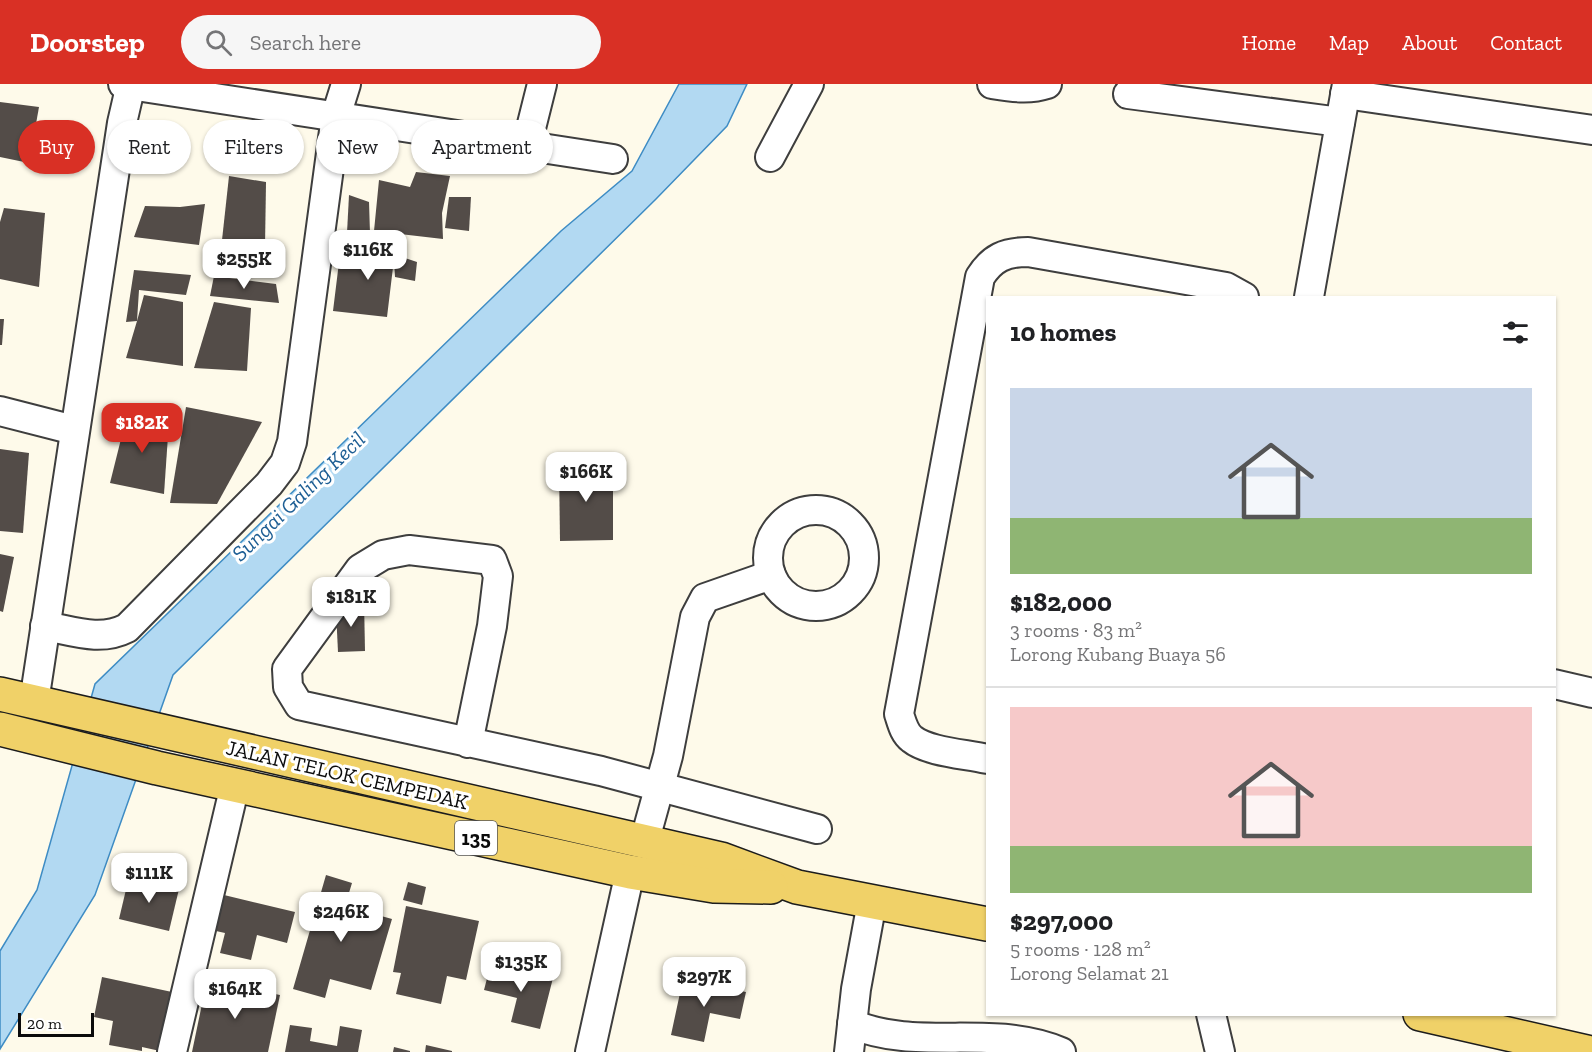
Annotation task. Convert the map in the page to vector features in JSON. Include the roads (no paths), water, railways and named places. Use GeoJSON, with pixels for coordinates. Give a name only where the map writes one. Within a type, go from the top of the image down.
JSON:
{"type":"FeatureCollection","features":[{"type":"Feature","properties":{"kind":"main road","name":"JALAN TELOK CEMPEDAK"},"geometry":{"type":"LineString","coordinates":[[0,694],[168,735],[637,858],[714,886],[797,887],[986,924]]}},
{"type":"Feature","properties":{"kind":"main road","name":"JALAN TELOK CEMPEDAK"},"geometry":{"type":"LineString","coordinates":[[0,729],[235,785],[637,858]]}},
{"type":"Feature","properties":{"kind":"main road"},"geometry":{"type":"LineString","coordinates":[[1440,1016],[1469,1019],[1587,1052]]}},
{"type":"Feature","properties":{"kind":"street"},"geometry":{"type":"LineString","coordinates":[[33,702],[128,84],[411,127]]}},
{"type":"Feature","properties":{"kind":"street"},"geometry":{"type":"LineString","coordinates":[[45,626],[100,636],[112,636],[127,628],[269,484],[285,463],[292,442],[336,116],[346,84]]}},
{"type":"Feature","properties":{"kind":"street"},"geometry":{"type":"LineString","coordinates":[[533,120],[542,84]]}},
{"type":"Feature","properties":{"kind":"street"},"geometry":{"type":"LineString","coordinates":[[770,157],[809,84]]}},
{"type":"Feature","properties":{"kind":"street"},"geometry":{"type":"LineString","coordinates":[[992,84],[1017,88],[1047,84]]}},
{"type":"Feature","properties":{"kind":"street"},"geometry":{"type":"LineString","coordinates":[[1309,296],[1346,89],[1592,130]]}},
{"type":"Feature","properties":{"kind":"street"},"geometry":{"type":"LineString","coordinates":[[1128,94],[1340,122]]}},
{"type":"Feature","properties":{"kind":"street"},"geometry":{"type":"LineString","coordinates":[[553,149],[613,159]]}},
{"type":"Feature","properties":{"kind":"street"},"geometry":{"type":"LineString","coordinates":[[986,759],[925,746],[911,739],[903,729],[899,714],[980,277],[988,264],[999,257],[1012,252],[1028,252],[1226,287],[1242,296]]}},
{"type":"Feature","properties":{"kind":"street"},"geometry":{"type":"LineString","coordinates":[[0,411],[74,430]]}},
{"type":"Feature","properties":{"kind":"street"},"geometry":{"type":"LineString","coordinates":[[468,743],[492,626],[498,576],[496,568],[492,560],[409,550],[383,555],[360,569],[286,669],[288,687],[299,705],[468,743],[660,786],[707,801],[817,829]]}},
{"type":"Feature","properties":{"kind":"street"},"geometry":{"type":"LineString","coordinates":[[590,1052],[637,858],[660,786],[695,618],[701,604],[716,592],[771,575]]}},
{"type":"Feature","properties":{"kind":"street"},"geometry":{"type":"LineString","coordinates":[[1556,684],[1592,693]]}},
{"type":"Feature","properties":{"kind":"street"},"geometry":{"type":"LineString","coordinates":[[172,1052],[235,785]]}},
{"type":"Feature","properties":{"kind":"street"},"geometry":{"type":"LineString","coordinates":[[849,1052],[856,989],[872,902]]}},
{"type":"Feature","properties":{"kind":"street"},"geometry":{"type":"LineString","coordinates":[[1211,1016],[1220,1052]]}},
{"type":"Feature","properties":{"kind":"street"},"geometry":{"type":"LineString","coordinates":[[852,1024],[872,1034],[908,1041],[1001,1041],[1061,1052]]}},
{"type":"Feature","properties":{"kind":"water","name":"Sungai Galing Kecil"},"geometry":{"type":"Polygon","coordinates":[[[679,84],[747,84],[727,126],[656,199],[173,675],[95,895],[0,1049],[0,951],[37,890],[95,684],[561,231],[632,171],[679,84]]]}}]}
